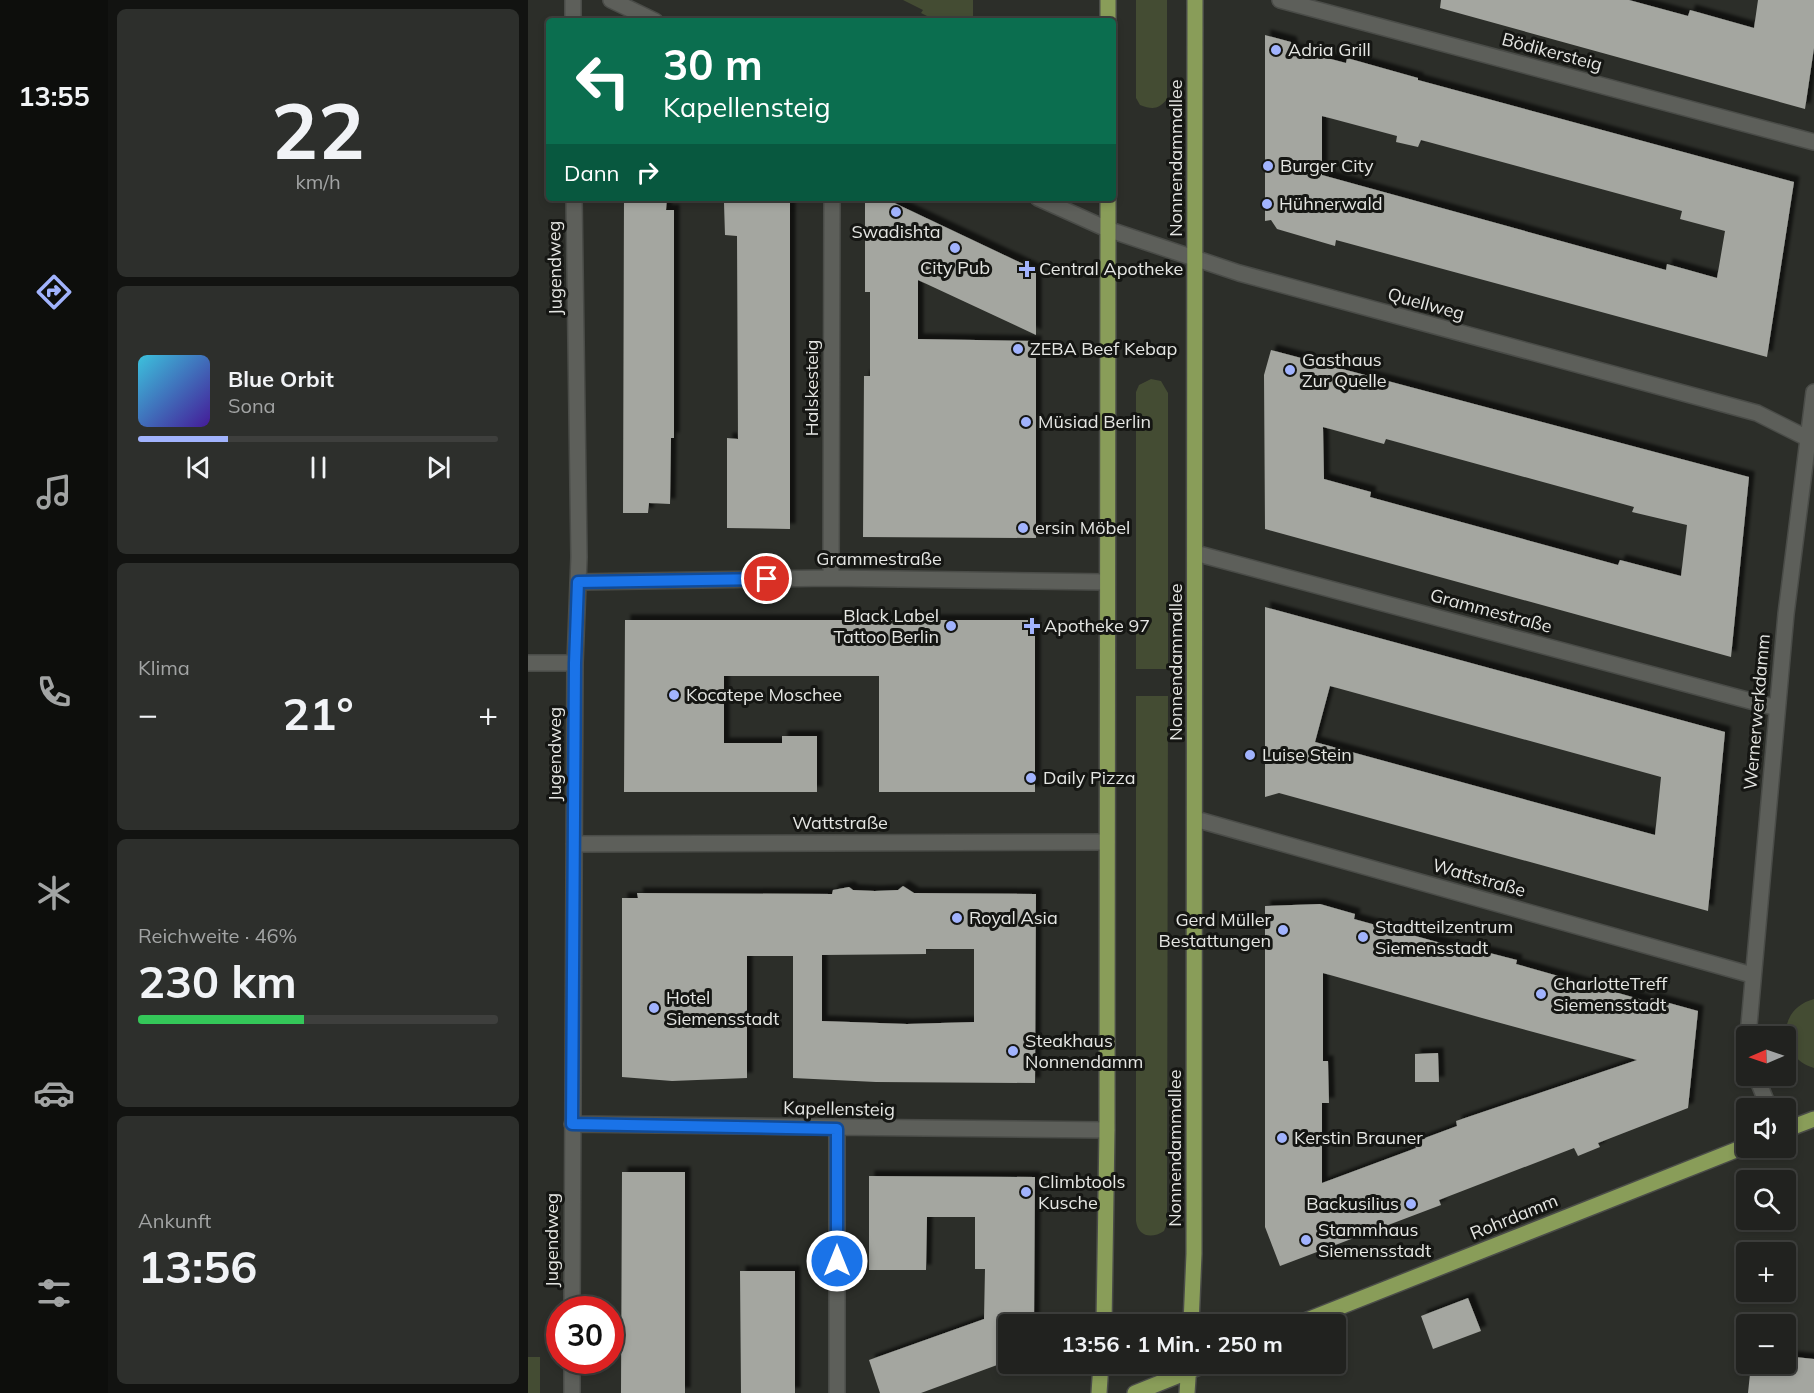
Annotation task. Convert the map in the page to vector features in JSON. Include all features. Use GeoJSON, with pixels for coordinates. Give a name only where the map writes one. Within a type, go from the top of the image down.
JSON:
{"type":"FeatureCollection","features":[{"type":"Feature","properties":{"kind":"main road"},"geometry":{"type":"LineString","coordinates":[[1108,0],[1108,18]]}},
{"type":"Feature","properties":{"kind":"main road","name":"Nonnendammallee"},"geometry":{"type":"LineString","coordinates":[[1191,1314],[1194,1254],[1195,0]]}},
{"type":"Feature","properties":{"kind":"main road"},"geometry":{"type":"LineString","coordinates":[[1104,1314],[1107,1130],[1108,201]]}},
{"type":"Feature","properties":{"kind":"main road"},"geometry":{"type":"LineString","coordinates":[[1796,1126],[1814,1119]]}},
{"type":"Feature","properties":{"kind":"main road","name":"Rohrdamm"},"geometry":{"type":"LineString","coordinates":[[1322,1314],[1736,1150]]}},
{"type":"Feature","properties":{"kind":"main road"},"geometry":{"type":"LineString","coordinates":[[1099,1393],[1100,1374]]}},
{"type":"Feature","properties":{"kind":"main road"},"geometry":{"type":"LineString","coordinates":[[1135,1393],[1176,1374]]}},
{"type":"Feature","properties":{"kind":"main road"},"geometry":{"type":"LineString","coordinates":[[1187,1393],[1189,1374]]}},
{"type":"Feature","properties":{"kind":"street"},"geometry":{"type":"LineString","coordinates":[[573,0],[573,18]]}},
{"type":"Feature","properties":{"kind":"street"},"geometry":{"type":"LineString","coordinates":[[611,0],[649,18]]}},
{"type":"Feature","properties":{"kind":"street","name":"Bödikersteig"},"geometry":{"type":"LineString","coordinates":[[1280,0],[1814,142]]}},
{"type":"Feature","properties":{"kind":"street","name":"Jugendweg"},"geometry":{"type":"LineString","coordinates":[[572,1296],[575,663],[578,582],[574,201]]}},
{"type":"Feature","properties":{"kind":"street","name":"Halskesteig"},"geometry":{"type":"LineString","coordinates":[[831,578],[832,201]]}},
{"type":"Feature","properties":{"kind":"street","name":"Quellweg"},"geometry":{"type":"LineString","coordinates":[[1045,201],[1107,229],[1196,259],[1311,293],[1757,413],[1807,438]]}},
{"type":"Feature","properties":{"kind":"street","name":"Wernerwerkdamm"},"geometry":{"type":"LineString","coordinates":[[1749,1026],[1777,708],[1814,392]]}},
{"type":"Feature","properties":{"kind":"street","name":"Grammestraße"},"geometry":{"type":"LineString","coordinates":[[1195,553],[1777,708]]}},
{"type":"Feature","properties":{"kind":"street","name":"Grammestraße"},"geometry":{"type":"LineString","coordinates":[[578,582],[831,578],[1107,582]]}},
{"type":"Feature","properties":{"kind":"street"},"geometry":{"type":"LineString","coordinates":[[528,663],[575,663]]}},
{"type":"Feature","properties":{"kind":"street","name":"Wattstraße"},"geometry":{"type":"LineString","coordinates":[[1195,819],[1752,975]]}},
{"type":"Feature","properties":{"kind":"street","name":"Wattstraße"},"geometry":{"type":"LineString","coordinates":[[574,844],[1107,842]]}},
{"type":"Feature","properties":{"kind":"street","name":"Kapellensteig"},"geometry":{"type":"LineString","coordinates":[[572,1124],[837,1129],[1107,1130]]}},
{"type":"Feature","properties":{"kind":"street"},"geometry":{"type":"LineString","coordinates":[[837,1129],[837,1393]]}},
{"type":"Feature","properties":{"kind":"street"},"geometry":{"type":"LineString","coordinates":[[572,1374],[572,1393]]}},
{"type":"Feature","properties":{"kind":"green space"},"geometry":{"type":"Polygon","coordinates":[[[903,0],[973,0],[973,18],[931,18],[921,13],[923,10],[903,0]]]}},
{"type":"Feature","properties":{"kind":"green space"},"geometry":{"type":"Polygon","coordinates":[[[1136,0],[1167,0],[1167,99],[1155,108],[1140,105],[1136,98],[1136,0]]]}},
{"type":"Feature","properties":{"kind":"green space"},"geometry":{"type":"Polygon","coordinates":[[[1151,379],[1161,381],[1168,393],[1168,669],[1136,669],[1136,392],[1139,385],[1151,379]]]}},
{"type":"Feature","properties":{"kind":"green space"},"geometry":{"type":"Polygon","coordinates":[[[1136,696],[1168,696],[1167,1223],[1164,1231],[1150,1236],[1140,1230],[1136,1221],[1136,696]]]}},
{"type":"Feature","properties":{"kind":"green space"},"geometry":{"type":"Polygon","coordinates":[[[1814,999],[1814,1068],[1796,1057],[1796,1026],[1787,1026],[1793,1012],[1802,1004],[1814,999]]]}},
{"type":"Feature","properties":{"kind":"green space"},"geometry":{"type":"Polygon","coordinates":[[[528,1357],[540,1357],[540,1393],[528,1393],[528,1357]]]}},
{"type":"Feature","properties":{"kind":"building"},"geometry":{"type":"Polygon","coordinates":[[[1441,0],[1629,0],[1688,16],[1690,10],[1754,28],[1758,0],[1814,0],[1814,48],[1805,109],[1440,8],[1441,0]]]}},
{"type":"Feature","properties":{"kind":"building"},"geometry":{"type":"Polygon","coordinates":[[[1265,35],[1291,42],[1293,49],[1346,63],[1347,58],[1418,78],[1418,80],[1794,182],[1767,357],[1336,240],[1335,246],[1277,229],[1271,220],[1265,221],[1265,35]],[[1322,116],[1322,175],[1666,270],[1667,264],[1717,278],[1725,231],[1680,219],[1682,211],[1421,140],[1418,147],[1396,142],[1397,136],[1322,116]]]}},
{"type":"Feature","properties":{"kind":"building"},"geometry":{"type":"Polygon","coordinates":[[[624,201],[667,201],[666,210],[674,210],[674,438],[671,438],[670,504],[649,503],[648,513],[623,513],[624,201]]]}},
{"type":"Feature","properties":{"kind":"building"},"geometry":{"type":"Polygon","coordinates":[[[732,201],[790,201],[790,529],[727,528],[727,438],[738,439],[737,236],[725,235],[724,203],[732,203],[732,201]]]}},
{"type":"Feature","properties":{"kind":"building"},"geometry":{"type":"Polygon","coordinates":[[[865,201],[890,201],[1036,270],[1036,335],[918,280],[918,339],[1036,341],[1036,538],[863,537],[864,376],[870,376],[870,292],[865,292],[865,201]]]}},
{"type":"Feature","properties":{"kind":"building"},"geometry":{"type":"Polygon","coordinates":[[[1271,350],[1749,477],[1731,657],[1265,529],[1264,375],[1271,350]],[[1323,427],[1324,479],[1371,492],[1370,497],[1618,565],[1620,560],[1681,576],[1687,525],[1632,512],[1634,507],[1386,439],[1384,444],[1323,427]]]}},
{"type":"Feature","properties":{"kind":"building"},"geometry":{"type":"Polygon","coordinates":[[[1265,607],[1725,732],[1708,911],[1279,793],[1265,797],[1265,607]],[[1330,686],[1315,742],[1655,835],[1661,777],[1330,686]]]}},
{"type":"Feature","properties":{"kind":"building"},"geometry":{"type":"Polygon","coordinates":[[[625,620],[1035,620],[1035,792],[879,792],[879,676],[724,676],[724,743],[782,743],[782,736],[817,736],[817,792],[624,792],[625,620]]]}},
{"type":"Feature","properties":{"kind":"building"},"geometry":{"type":"Polygon","coordinates":[[[903,886],[914,893],[1036,894],[1035,1083],[876,1082],[793,1078],[793,956],[747,956],[747,1078],[672,1081],[622,1077],[622,898],[638,898],[637,893],[832,894],[833,890],[849,887],[853,890],[898,890],[903,886]],[[926,949],[926,954],[822,955],[822,1021],[907,1024],[974,1022],[974,949],[926,949]]]}},
{"type":"Feature","properties":{"kind":"building"},"geometry":{"type":"Polygon","coordinates":[[[1320,904],[1355,914],[1354,919],[1477,953],[1478,950],[1517,960],[1516,964],[1650,1002],[1651,998],[1698,1011],[1688,1108],[1598,1143],[1600,1147],[1578,1156],[1574,1148],[1439,1200],[1441,1205],[1280,1266],[1265,1227],[1265,906],[1320,904]],[[1323,973],[1323,1061],[1328,1061],[1329,1103],[1322,1103],[1322,1183],[1416,1148],[1414,1142],[1457,1126],[1456,1121],[1637,1060],[1323,973]]]}},
{"type":"Feature","properties":{"kind":"building"},"geometry":{"type":"Polygon","coordinates":[[[1438,1053],[1439,1082],[1415,1082],[1415,1054],[1438,1053]]]}},
{"type":"Feature","properties":{"kind":"building"},"geometry":{"type":"Polygon","coordinates":[[[622,1172],[685,1172],[685,1393],[621,1393],[621,1374],[624,1374],[624,1296],[621,1296],[622,1172]]]}},
{"type":"Feature","properties":{"kind":"building"},"geometry":{"type":"Polygon","coordinates":[[[869,1176],[1035,1177],[1034,1314],[998,1314],[998,1365],[921,1393],[880,1393],[869,1360],[984,1319],[985,1269],[975,1269],[975,1217],[927,1217],[926,1270],[869,1270],[869,1176]]]}},
{"type":"Feature","properties":{"kind":"building"},"geometry":{"type":"Polygon","coordinates":[[[740,1271],[795,1271],[795,1393],[741,1393],[740,1271]]]}},
{"type":"Feature","properties":{"kind":"building"},"geometry":{"type":"Polygon","coordinates":[[[1468,1298],[1481,1331],[1433,1349],[1421,1316],[1468,1298]]]}},
{"type":"Feature","properties":{"kind":"building"},"geometry":{"type":"Polygon","coordinates":[[[1796,1357],[1814,1359],[1814,1393],[1748,1393],[1750,1374],[1796,1374],[1796,1357]]]}},
{"type":"Feature","properties":{"kind":"place","name":"Adria Grill"},"geometry":{"type":"Point","coordinates":[1276,50]}},
{"type":"Feature","properties":{"kind":"place","name":"Burger City"},"geometry":{"type":"Point","coordinates":[1268,166]}},
{"type":"Feature","properties":{"kind":"place","name":"Hühnerwald"},"geometry":{"type":"Point","coordinates":[1267,204]}},
{"type":"Feature","properties":{"kind":"place","name":"Swadishta"},"geometry":{"type":"Point","coordinates":[896,212]}},
{"type":"Feature","properties":{"kind":"place","name":"City Pub"},"geometry":{"type":"Point","coordinates":[955,248]}},
{"type":"Feature","properties":{"kind":"place","name":"Central Apotheke"},"geometry":{"type":"Point","coordinates":[1027,269]}},
{"type":"Feature","properties":{"kind":"place","name":"ZEBA Beef Kebap"},"geometry":{"type":"Point","coordinates":[1018,349]}},
{"type":"Feature","properties":{"kind":"place","name":"Gasthaus Zur Quelle"},"geometry":{"type":"Point","coordinates":[1290,370]}},
{"type":"Feature","properties":{"kind":"place","name":"Müsiad Berlin"},"geometry":{"type":"Point","coordinates":[1026,422]}},
{"type":"Feature","properties":{"kind":"place","name":"ersin Möbel"},"geometry":{"type":"Point","coordinates":[1023,528]}},
{"type":"Feature","properties":{"kind":"place","name":"Black Label Tattoo Berlin"},"geometry":{"type":"Point","coordinates":[951,626]}},
{"type":"Feature","properties":{"kind":"place","name":"Apotheke 97"},"geometry":{"type":"Point","coordinates":[1032,626]}},
{"type":"Feature","properties":{"kind":"place","name":"Kocatepe Moschee"},"geometry":{"type":"Point","coordinates":[674,695]}},
{"type":"Feature","properties":{"kind":"place","name":"Luise Stein"},"geometry":{"type":"Point","coordinates":[1250,755]}},
{"type":"Feature","properties":{"kind":"place","name":"Daily Pizza"},"geometry":{"type":"Point","coordinates":[1031,778]}},
{"type":"Feature","properties":{"kind":"place","name":"Royal Asia"},"geometry":{"type":"Point","coordinates":[957,918]}},
{"type":"Feature","properties":{"kind":"place","name":"Gerd Müller Bestattungen"},"geometry":{"type":"Point","coordinates":[1283,930]}},
{"type":"Feature","properties":{"kind":"place","name":"Stadtteilzentrum Siemensstadt"},"geometry":{"type":"Point","coordinates":[1363,937]}},
{"type":"Feature","properties":{"kind":"place","name":"CharlotteTreff Siemensstadt"},"geometry":{"type":"Point","coordinates":[1541,994]}},
{"type":"Feature","properties":{"kind":"place","name":"Hotel Siemensstadt"},"geometry":{"type":"Point","coordinates":[654,1008]}},
{"type":"Feature","properties":{"kind":"place","name":"Steakhaus Nonnendamm"},"geometry":{"type":"Point","coordinates":[1013,1051]}},
{"type":"Feature","properties":{"kind":"place","name":"Kerstin Brauner"},"geometry":{"type":"Point","coordinates":[1282,1138]}},
{"type":"Feature","properties":{"kind":"place","name":"Climbtools Kusche"},"geometry":{"type":"Point","coordinates":[1026,1192]}},
{"type":"Feature","properties":{"kind":"place","name":"Backusilius"},"geometry":{"type":"Point","coordinates":[1411,1204]}},
{"type":"Feature","properties":{"kind":"place","name":"Stammhaus Siemensstadt"},"geometry":{"type":"Point","coordinates":[1306,1240]}},
{"type":"Feature","properties":{"kind":"route"},"geometry":{"type":"LineString","coordinates":[[767,579],[578,582],[575,663],[572,1124],[837,1129],[837,1261]]}}]}
